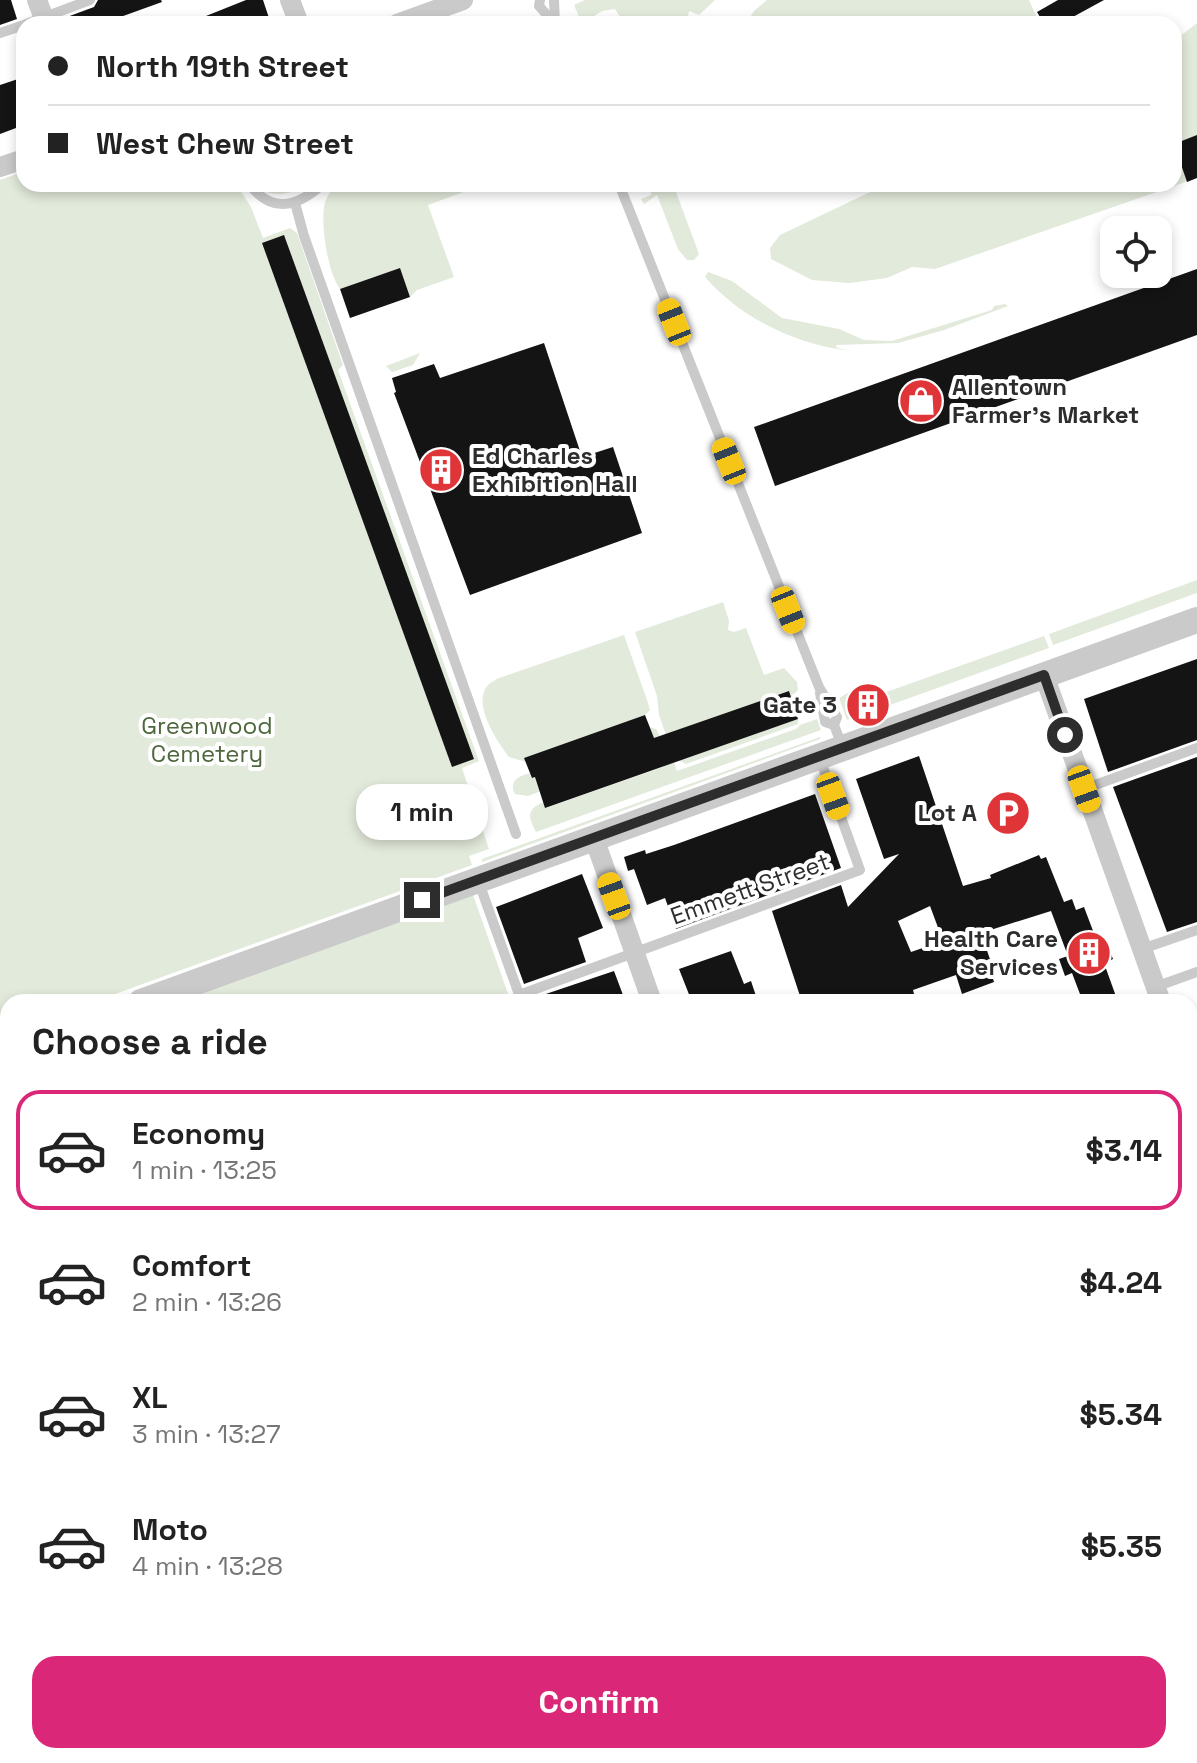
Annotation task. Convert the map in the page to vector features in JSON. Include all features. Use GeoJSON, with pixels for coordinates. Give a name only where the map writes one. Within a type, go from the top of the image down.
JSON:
{"type":"FeatureCollection","features":[{"type":"Feature","properties":{"kind":"street"},"geometry":{"type":"LineString","coordinates":[[419,16],[463,0]]}},
{"type":"Feature","properties":{"kind":"street"},"geometry":{"type":"LineString","coordinates":[[163,994],[594,838],[832,743],[1044,675],[1197,620]]}},
{"type":"Feature","properties":{"kind":"street"},"geometry":{"type":"LineString","coordinates":[[1044,675],[1158,994]]}},
{"type":"Feature","properties":{"kind":"street"},"geometry":{"type":"LineString","coordinates":[[594,838],[649,994]]}},
{"type":"Feature","properties":{"kind":"lane"},"geometry":{"type":"LineString","coordinates":[[41,16],[90,0]]}},
{"type":"Feature","properties":{"kind":"lane"},"geometry":{"type":"LineString","coordinates":[[257,192],[268,202],[295,203],[314,192]]}},
{"type":"Feature","properties":{"kind":"lane"},"geometry":{"type":"LineString","coordinates":[[622,192],[819,687],[832,743]]}},
{"type":"Feature","properties":{"kind":"lane"},"geometry":{"type":"LineString","coordinates":[[295,203],[314,265],[516,834]]}},
{"type":"Feature","properties":{"kind":"lane","name":"Emmett Street"},"geometry":{"type":"LineString","coordinates":[[532,994],[860,870],[832,743]]}},
{"type":"Feature","properties":{"kind":"lane"},"geometry":{"type":"LineString","coordinates":[[1084,789],[1197,748]]}},
{"type":"Feature","properties":{"kind":"lane"},"geometry":{"type":"LineString","coordinates":[[478,880],[518,994]]}},
{"type":"Feature","properties":{"kind":"lane"},"geometry":{"type":"LineString","coordinates":[[1142,949],[1197,930]]}},
{"type":"Feature","properties":{"kind":"lane"},"geometry":{"type":"LineString","coordinates":[[1158,994],[1197,972]]}},
{"type":"Feature","properties":{"kind":"green space"},"geometry":{"type":"Polygon","coordinates":[[[585,0],[715,0],[699,15],[689,11],[688,16],[619,16],[615,9],[594,16],[579,16],[574,5],[585,0]]]}},
{"type":"Feature","properties":{"kind":"green space"},"geometry":{"type":"Polygon","coordinates":[[[767,0],[1029,0],[1036,16],[751,16],[767,0]]]}},
{"type":"Feature","properties":{"kind":"green space"},"geometry":{"type":"Polygon","coordinates":[[[1197,23],[1197,178],[1182,183],[1182,35],[1197,23]]]}},
{"type":"Feature","properties":{"kind":"green space","name":"Greenwood Cemetery"},"geometry":{"type":"Polygon","coordinates":[[[16,174],[16,192],[241,192],[251,207],[263,238],[290,228],[297,233],[343,365],[338,370],[479,761],[462,768],[489,849],[469,856],[472,865],[115,994],[0,994],[0,180],[16,174]]]}},
{"type":"Feature","properties":{"kind":"green space"},"geometry":{"type":"Polygon","coordinates":[[[463,192],[428,205],[454,277],[417,290],[410,297],[400,268],[340,289],[326,250],[323,216],[329,194],[463,192]]]}},
{"type":"Feature","properties":{"kind":"green space"},"geometry":{"type":"Polygon","coordinates":[[[651,192],[676,192],[699,254],[694,260],[687,260],[678,249],[657,195],[644,204],[641,199],[651,195],[651,192]]]}},
{"type":"Feature","properties":{"kind":"green space"},"geometry":{"type":"Polygon","coordinates":[[[870,192],[1157,192],[935,269],[912,267],[887,278],[849,283],[812,280],[771,259],[770,248],[780,235],[870,192]]]}},
{"type":"Feature","properties":{"kind":"green space"},"geometry":{"type":"Polygon","coordinates":[[[708,272],[732,281],[782,318],[839,329],[864,340],[892,341],[992,310],[994,306],[1008,306],[898,343],[836,345],[850,351],[829,348],[790,336],[753,317],[705,277],[708,272]]]}},
{"type":"Feature","properties":{"kind":"green space"},"geometry":{"type":"Polygon","coordinates":[[[420,353],[413,365],[392,372],[386,366],[420,353]]]}},
{"type":"Feature","properties":{"kind":"green space"},"geometry":{"type":"Polygon","coordinates":[[[1197,580],[1197,593],[1053,645],[1049,634],[1197,580]]]}},
{"type":"Feature","properties":{"kind":"green space"},"geometry":{"type":"Polygon","coordinates":[[[723,602],[729,621],[728,630],[734,632],[746,628],[764,675],[784,668],[797,682],[798,690],[791,697],[667,738],[659,715],[657,696],[635,632],[723,602]]]}},
{"type":"Feature","properties":{"kind":"green space"},"geometry":{"type":"Polygon","coordinates":[[[624,635],[650,710],[645,715],[526,762],[509,757],[484,712],[484,693],[488,685],[499,678],[624,635]]]}},
{"type":"Feature","properties":{"kind":"green space"},"geometry":{"type":"Polygon","coordinates":[[[1044,636],[1049,648],[876,710],[872,698],[860,686],[867,686],[878,695],[1044,636]]]}},
{"type":"Feature","properties":{"kind":"green space"},"geometry":{"type":"Polygon","coordinates":[[[856,688],[865,697],[860,702],[865,713],[847,720],[839,698],[856,688]]]}},
{"type":"Feature","properties":{"kind":"green space"},"geometry":{"type":"Polygon","coordinates":[[[798,719],[798,724],[686,764],[680,761],[679,758],[685,759],[798,719]]]}},
{"type":"Feature","properties":{"kind":"green space"},"geometry":{"type":"Polygon","coordinates":[[[817,719],[821,730],[536,832],[531,822],[531,811],[538,805],[544,802],[546,808],[663,767],[670,751],[677,771],[817,719]]]}},
{"type":"Feature","properties":{"kind":"green space"},"geometry":{"type":"Polygon","coordinates":[[[649,727],[656,729],[664,743],[528,796],[515,794],[514,782],[522,776],[530,773],[532,778],[652,736],[649,727]]]}},
{"type":"Feature","properties":{"kind":"green space"},"geometry":{"type":"Polygon","coordinates":[[[820,739],[482,862],[482,859],[820,739]]]}},
{"type":"Feature","properties":{"kind":"green space"},"geometry":{"type":"Polygon","coordinates":[[[473,895],[508,994],[199,994],[473,895]]]}},
{"type":"Feature","properties":{"kind":"building"},"geometry":{"type":"Polygon","coordinates":[[[0,0],[11,0],[16,19],[0,25],[0,0]]]}},
{"type":"Feature","properties":{"kind":"building"},"geometry":{"type":"Polygon","coordinates":[[[98,0],[162,2],[123,16],[70,16],[94,7],[98,0]]]}},
{"type":"Feature","properties":{"kind":"building"},"geometry":{"type":"Polygon","coordinates":[[[246,0],[263,0],[268,16],[206,16],[246,0]]]}},
{"type":"Feature","properties":{"kind":"building"},"geometry":{"type":"Polygon","coordinates":[[[1058,0],[1104,0],[1075,16],[1039,16],[1037,12],[1058,0]]]}},
{"type":"Feature","properties":{"kind":"building"},"geometry":{"type":"Polygon","coordinates":[[[16,80],[16,128],[0,134],[0,85],[16,80]]]}},
{"type":"Feature","properties":{"kind":"building"},"geometry":{"type":"Polygon","coordinates":[[[1197,135],[1197,178],[1187,182],[1182,167],[1182,141],[1197,135]]]}},
{"type":"Feature","properties":{"kind":"building"},"geometry":{"type":"Polygon","coordinates":[[[284,235],[474,759],[452,767],[262,243],[284,235]]]}},
{"type":"Feature","properties":{"kind":"building"},"geometry":{"type":"Polygon","coordinates":[[[400,268],[410,297],[350,318],[340,289],[400,268]]]}},
{"type":"Feature","properties":{"kind":"building","name":"Allentown Farmer's Market"},"geometry":{"type":"Polygon","coordinates":[[[1197,269],[1197,335],[775,486],[754,427],[1144,288],[1172,288],[1172,278],[1197,269]]]}},
{"type":"Feature","properties":{"kind":"building"},"geometry":{"type":"Polygon","coordinates":[[[544,343],[582,457],[613,447],[642,533],[470,595],[394,393],[392,378],[434,364],[440,378],[544,343]]]}},
{"type":"Feature","properties":{"kind":"building"},"geometry":{"type":"Polygon","coordinates":[[[1197,659],[1197,740],[1108,772],[1084,699],[1197,659]]]}},
{"type":"Feature","properties":{"kind":"building"},"geometry":{"type":"Polygon","coordinates":[[[789,691],[798,719],[545,808],[535,777],[532,778],[524,758],[645,715],[654,738],[789,691]]]}},
{"type":"Feature","properties":{"kind":"building"},"geometry":{"type":"Polygon","coordinates":[[[919,756],[963,886],[991,878],[990,875],[1039,855],[1041,859],[1046,857],[1064,902],[1072,899],[1076,910],[1084,907],[1098,944],[1106,941],[1113,959],[1104,963],[1115,994],[1080,994],[1072,973],[1065,976],[1059,959],[1068,956],[1051,911],[981,933],[994,971],[991,972],[994,982],[962,994],[956,975],[913,990],[914,994],[799,994],[772,911],[841,885],[848,907],[899,854],[884,859],[856,779],[919,756]],[[930,906],[898,921],[911,952],[943,941],[930,906]]]}},
{"type":"Feature","properties":{"kind":"building"},"geometry":{"type":"Polygon","coordinates":[[[1197,757],[1197,922],[1167,932],[1113,787],[1197,757]]]}},
{"type":"Feature","properties":{"kind":"building"},"geometry":{"type":"Polygon","coordinates":[[[815,794],[841,868],[676,929],[665,898],[647,905],[634,869],[628,871],[624,857],[674,845],[815,794]]]}},
{"type":"Feature","properties":{"kind":"building"},"geometry":{"type":"Polygon","coordinates":[[[582,874],[603,928],[578,938],[586,962],[524,984],[496,907],[582,874]]]}},
{"type":"Feature","properties":{"kind":"building"},"geometry":{"type":"Polygon","coordinates":[[[731,951],[744,984],[751,981],[755,994],[689,994],[679,969],[731,951]]]}},
{"type":"Feature","properties":{"kind":"building"},"geometry":{"type":"Polygon","coordinates":[[[614,971],[623,994],[546,994],[614,971]]]}},
{"type":"Feature","properties":{"kind":"place","name":"Allentown Farmer's Market"},"geometry":{"type":"Point","coordinates":[921,401]}},
{"type":"Feature","properties":{"kind":"place","name":"Ed Charles Exhibition Hall"},"geometry":{"type":"Point","coordinates":[441,470]}},
{"type":"Feature","properties":{"kind":"place","name":"Gate 3"},"geometry":{"type":"Point","coordinates":[868,705]}},
{"type":"Feature","properties":{"kind":"place","name":"Lot A"},"geometry":{"type":"Point","coordinates":[1008,813]}},
{"type":"Feature","properties":{"kind":"place","name":"Health Care Services"},"geometry":{"type":"Point","coordinates":[1089,953]}},
{"type":"Feature","properties":{"kind":"route"},"geometry":{"type":"LineString","coordinates":[[422,900],[1044,675],[1065,735]]}}]}
